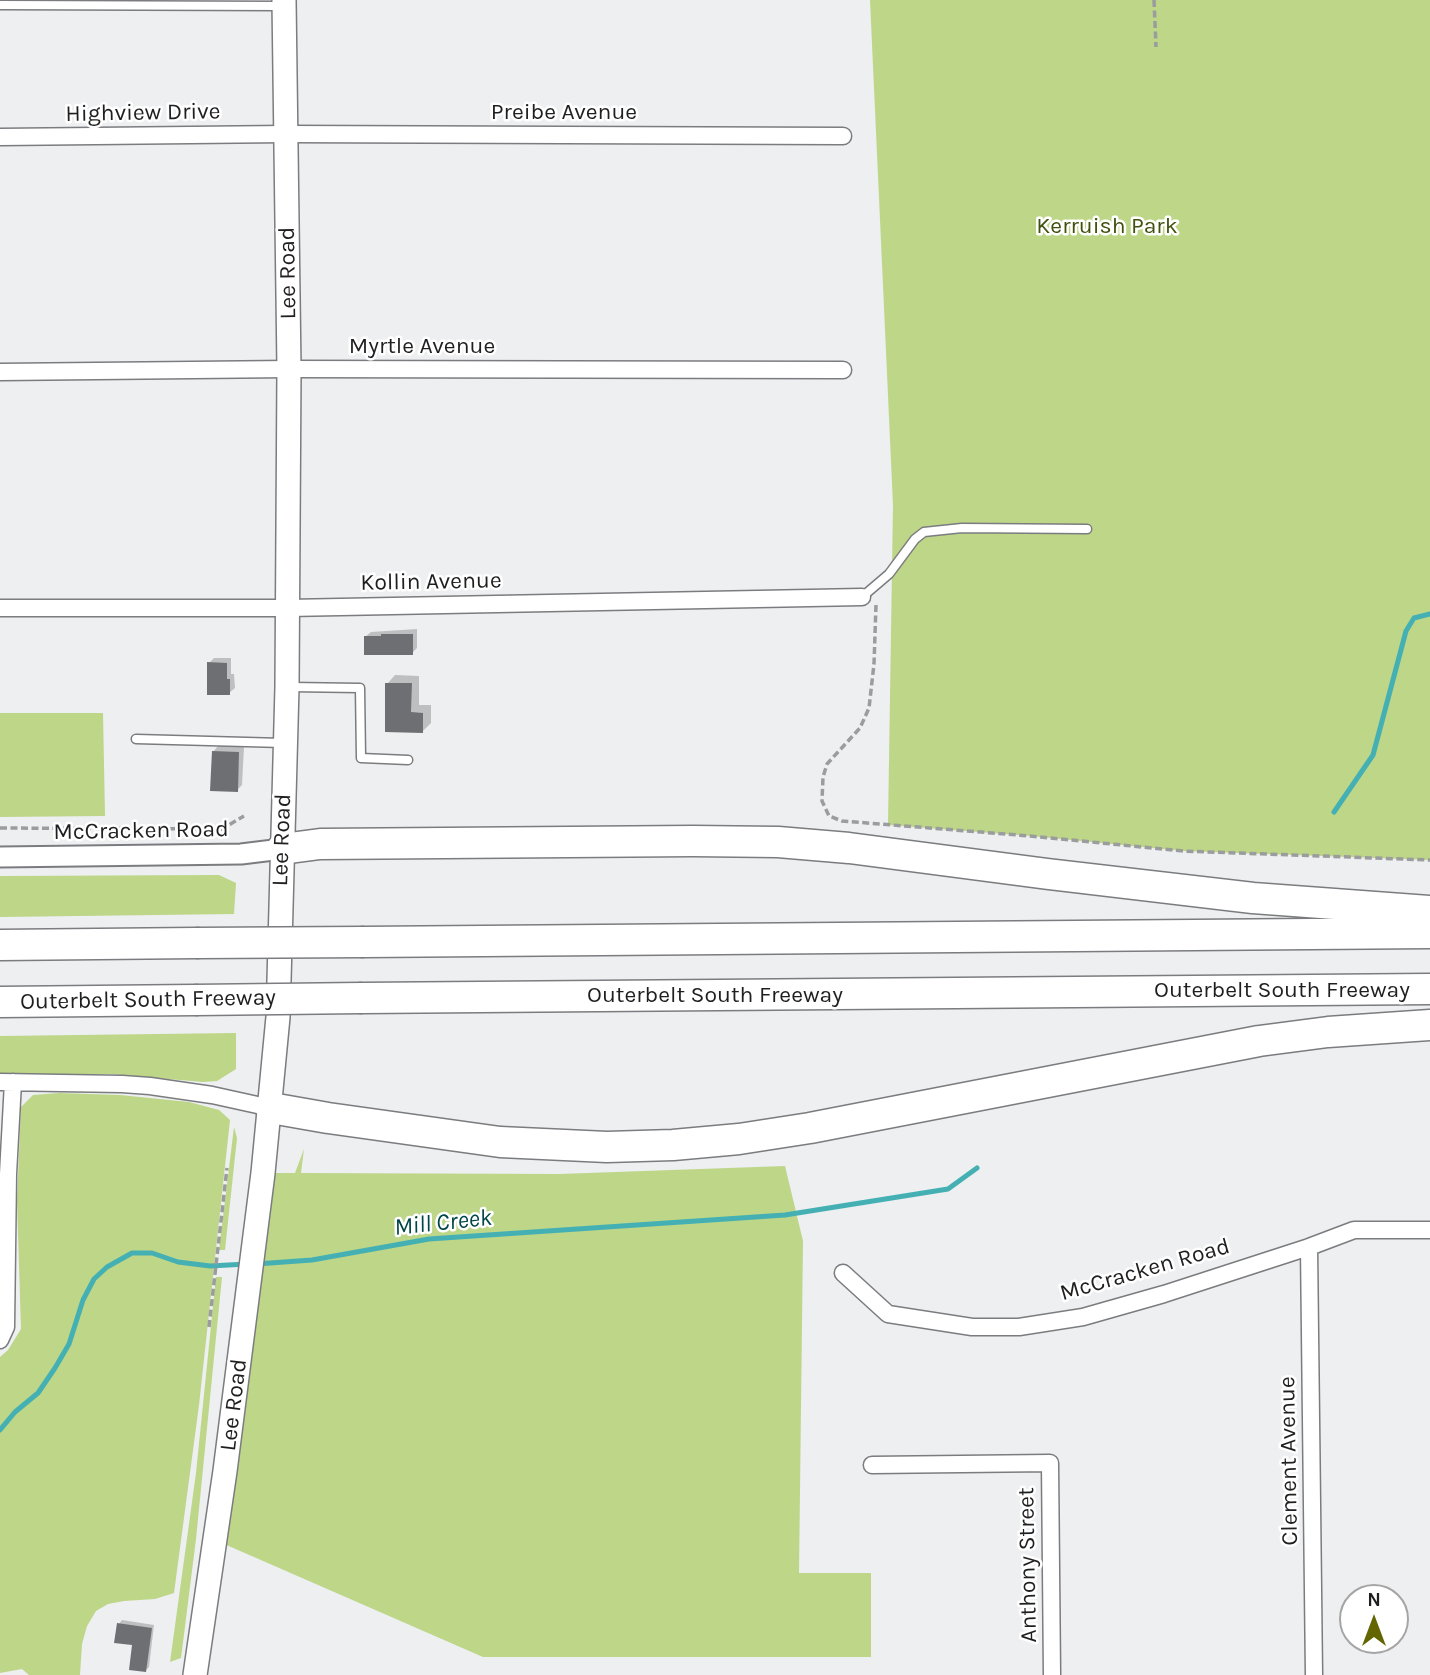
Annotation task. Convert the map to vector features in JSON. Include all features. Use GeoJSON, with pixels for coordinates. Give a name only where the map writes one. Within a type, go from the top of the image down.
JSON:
{"type":"FeatureCollection","features":[{"type":"Feature","properties":{"kind":"highway"},"geometry":{"type":"LineString","coordinates":[[282,849],[320,844],[778,842],[849,848],[1253,898],[1430,911]]}},
{"type":"Feature","properties":{"kind":"highway"},"geometry":{"type":"LineString","coordinates":[[0,945],[1430,933]]}},
{"type":"Feature","properties":{"kind":"highway","name":"Outerbelt South Freeway"},"geometry":{"type":"LineString","coordinates":[[0,1002],[1430,989]]}},
{"type":"Feature","properties":{"kind":"highway"},"geometry":{"type":"LineString","coordinates":[[271,1108],[309,1116],[500,1142],[607,1147],[683,1144],[810,1128],[1259,1041],[1328,1032],[1430,1025]]}},
{"type":"Feature","properties":{"kind":"main road","name":"Lee Road"},"geometry":{"type":"LineString","coordinates":[[194,1675],[225,1471],[264,1173],[278,1017],[288,608],[289,369],[284,3]]}},
{"type":"Feature","properties":{"kind":"street","name":"Preibe Avenue"},"geometry":{"type":"LineString","coordinates":[[286,134],[843,136]]}},
{"type":"Feature","properties":{"kind":"street","name":"Highview Drive"},"geometry":{"type":"LineString","coordinates":[[0,137],[286,134]]}},
{"type":"Feature","properties":{"kind":"street","name":"Myrtle Avenue"},"geometry":{"type":"LineString","coordinates":[[0,372],[289,369],[843,370]]}},
{"type":"Feature","properties":{"kind":"street","name":"Kollin Avenue"},"geometry":{"type":"LineString","coordinates":[[0,608],[288,608],[862,597]]}},
{"type":"Feature","properties":{"kind":"street","name":"McCracken Road"},"geometry":{"type":"LineString","coordinates":[[0,857],[241,854],[282,849]]}},
{"type":"Feature","properties":{"kind":"street"},"geometry":{"type":"LineString","coordinates":[[1,1339],[6,1327],[6,1082],[150,1086],[212,1095],[271,1108]]}},
{"type":"Feature","properties":{"kind":"street","name":"McCracken Road"},"geometry":{"type":"LineString","coordinates":[[844,1273],[888,1314],[972,1327],[1019,1327],[1083,1317],[1309,1247],[1354,1230],[1430,1230]]}},
{"type":"Feature","properties":{"kind":"street","name":"Clement Avenue"},"geometry":{"type":"LineString","coordinates":[[1309,1247],[1314,1675]]}},
{"type":"Feature","properties":{"kind":"street","name":"Anthony Street"},"geometry":{"type":"LineString","coordinates":[[872,1465],[1050,1463],[1052,1675]]}},
{"type":"Feature","properties":{"kind":"lane"},"geometry":{"type":"LineString","coordinates":[[0,5],[284,3]]}},
{"type":"Feature","properties":{"kind":"lane"},"geometry":{"type":"LineString","coordinates":[[862,597],[889,574],[915,539],[924,532],[962,528],[1087,529]]}},
{"type":"Feature","properties":{"kind":"lane"},"geometry":{"type":"LineString","coordinates":[[287,687],[360,688],[361,758],[408,760]]}},
{"type":"Feature","properties":{"kind":"lane"},"geometry":{"type":"LineString","coordinates":[[136,739],[286,743]]}},
{"type":"Feature","properties":{"kind":"path"},"geometry":{"type":"LineString","coordinates":[[1154,0],[1156,47]]}},
{"type":"Feature","properties":{"kind":"path"},"geometry":{"type":"LineString","coordinates":[[876,585],[874,664],[869,708],[860,728],[827,764],[823,777],[822,801],[829,816],[842,821],[1183,851],[1430,860]]}},
{"type":"Feature","properties":{"kind":"path"},"geometry":{"type":"LineString","coordinates":[[0,828],[222,829],[244,816]]}},
{"type":"Feature","properties":{"kind":"path"},"geometry":{"type":"LineString","coordinates":[[209,1327],[226,1168]]}},
{"type":"Feature","properties":{"kind":"green space","name":"Kerruish Park"},"geometry":{"type":"Polygon","coordinates":[[[870,0],[1430,0],[1430,860],[1183,851],[888,825],[893,505],[870,0]]]}},
{"type":"Feature","properties":{"kind":"green space"},"geometry":{"type":"Polygon","coordinates":[[[0,713],[103,713],[105,816],[0,817],[0,713]]]}},
{"type":"Feature","properties":{"kind":"green space"},"geometry":{"type":"Polygon","coordinates":[[[219,875],[236,883],[234,914],[0,917],[0,876],[219,875]]]}},
{"type":"Feature","properties":{"kind":"green space"},"geometry":{"type":"Polygon","coordinates":[[[236,1033],[236,1069],[217,1081],[111,1074],[0,1074],[0,1036],[236,1033]]]}},
{"type":"Feature","properties":{"kind":"green space"},"geometry":{"type":"Polygon","coordinates":[[[33,1095],[120,1095],[189,1102],[219,1110],[230,1120],[199,1405],[174,1593],[155,1599],[108,1604],[96,1611],[87,1626],[82,1644],[80,1675],[29,1675],[22,1669],[0,1673],[0,1357],[8,1350],[21,1329],[17,1201],[21,1107],[33,1095]]]}},
{"type":"Feature","properties":{"kind":"green space"},"geometry":{"type":"Polygon","coordinates":[[[234,1127],[237,1138],[225,1250],[219,1250],[234,1127]]]}},
{"type":"Feature","properties":{"kind":"green space"},"geometry":{"type":"Polygon","coordinates":[[[304,1149],[301,1173],[559,1174],[785,1166],[803,1241],[799,1573],[871,1573],[871,1657],[483,1657],[215,1540],[263,1173],[295,1173],[304,1149]]]}},
{"type":"Feature","properties":{"kind":"green space"},"geometry":{"type":"Polygon","coordinates":[[[216,1277],[222,1277],[196,1539],[181,1658],[170,1662],[196,1473],[216,1277]]]}},
{"type":"Feature","properties":{"kind":"building"},"geometry":{"type":"Polygon","coordinates":[[[413,634],[413,655],[364,655],[364,636],[413,634]]]}},
{"type":"Feature","properties":{"kind":"building"},"geometry":{"type":"Polygon","coordinates":[[[207,662],[227,663],[230,695],[207,695],[207,662]]]}},
{"type":"Feature","properties":{"kind":"building"},"geometry":{"type":"Polygon","coordinates":[[[385,683],[412,683],[411,712],[423,713],[423,733],[385,732],[385,683]]]}},
{"type":"Feature","properties":{"kind":"building"},"geometry":{"type":"Polygon","coordinates":[[[212,751],[239,752],[238,792],[210,791],[212,751]]]}},
{"type":"Feature","properties":{"kind":"building"},"geometry":{"type":"Polygon","coordinates":[[[117,1623],[152,1628],[146,1672],[129,1670],[132,1645],[114,1643],[117,1623]]]}},
{"type":"Feature","properties":{"kind":"waterway"},"geometry":{"type":"LineString","coordinates":[[1334,812],[1373,755],[1406,631],[1414,618],[1430,614]]}},
{"type":"Feature","properties":{"kind":"waterway","name":"Mill Creek"},"geometry":{"type":"LineString","coordinates":[[256,1264],[312,1260],[429,1239],[785,1215],[948,1189],[977,1168]]}},
{"type":"Feature","properties":{"kind":"waterway","name":"Mill Creek"},"geometry":{"type":"LineString","coordinates":[[0,1430],[15,1412],[38,1393],[55,1368],[69,1344],[83,1300],[94,1279],[107,1267],[132,1253],[152,1253],[178,1262],[210,1266],[247,1264]]}}]}
